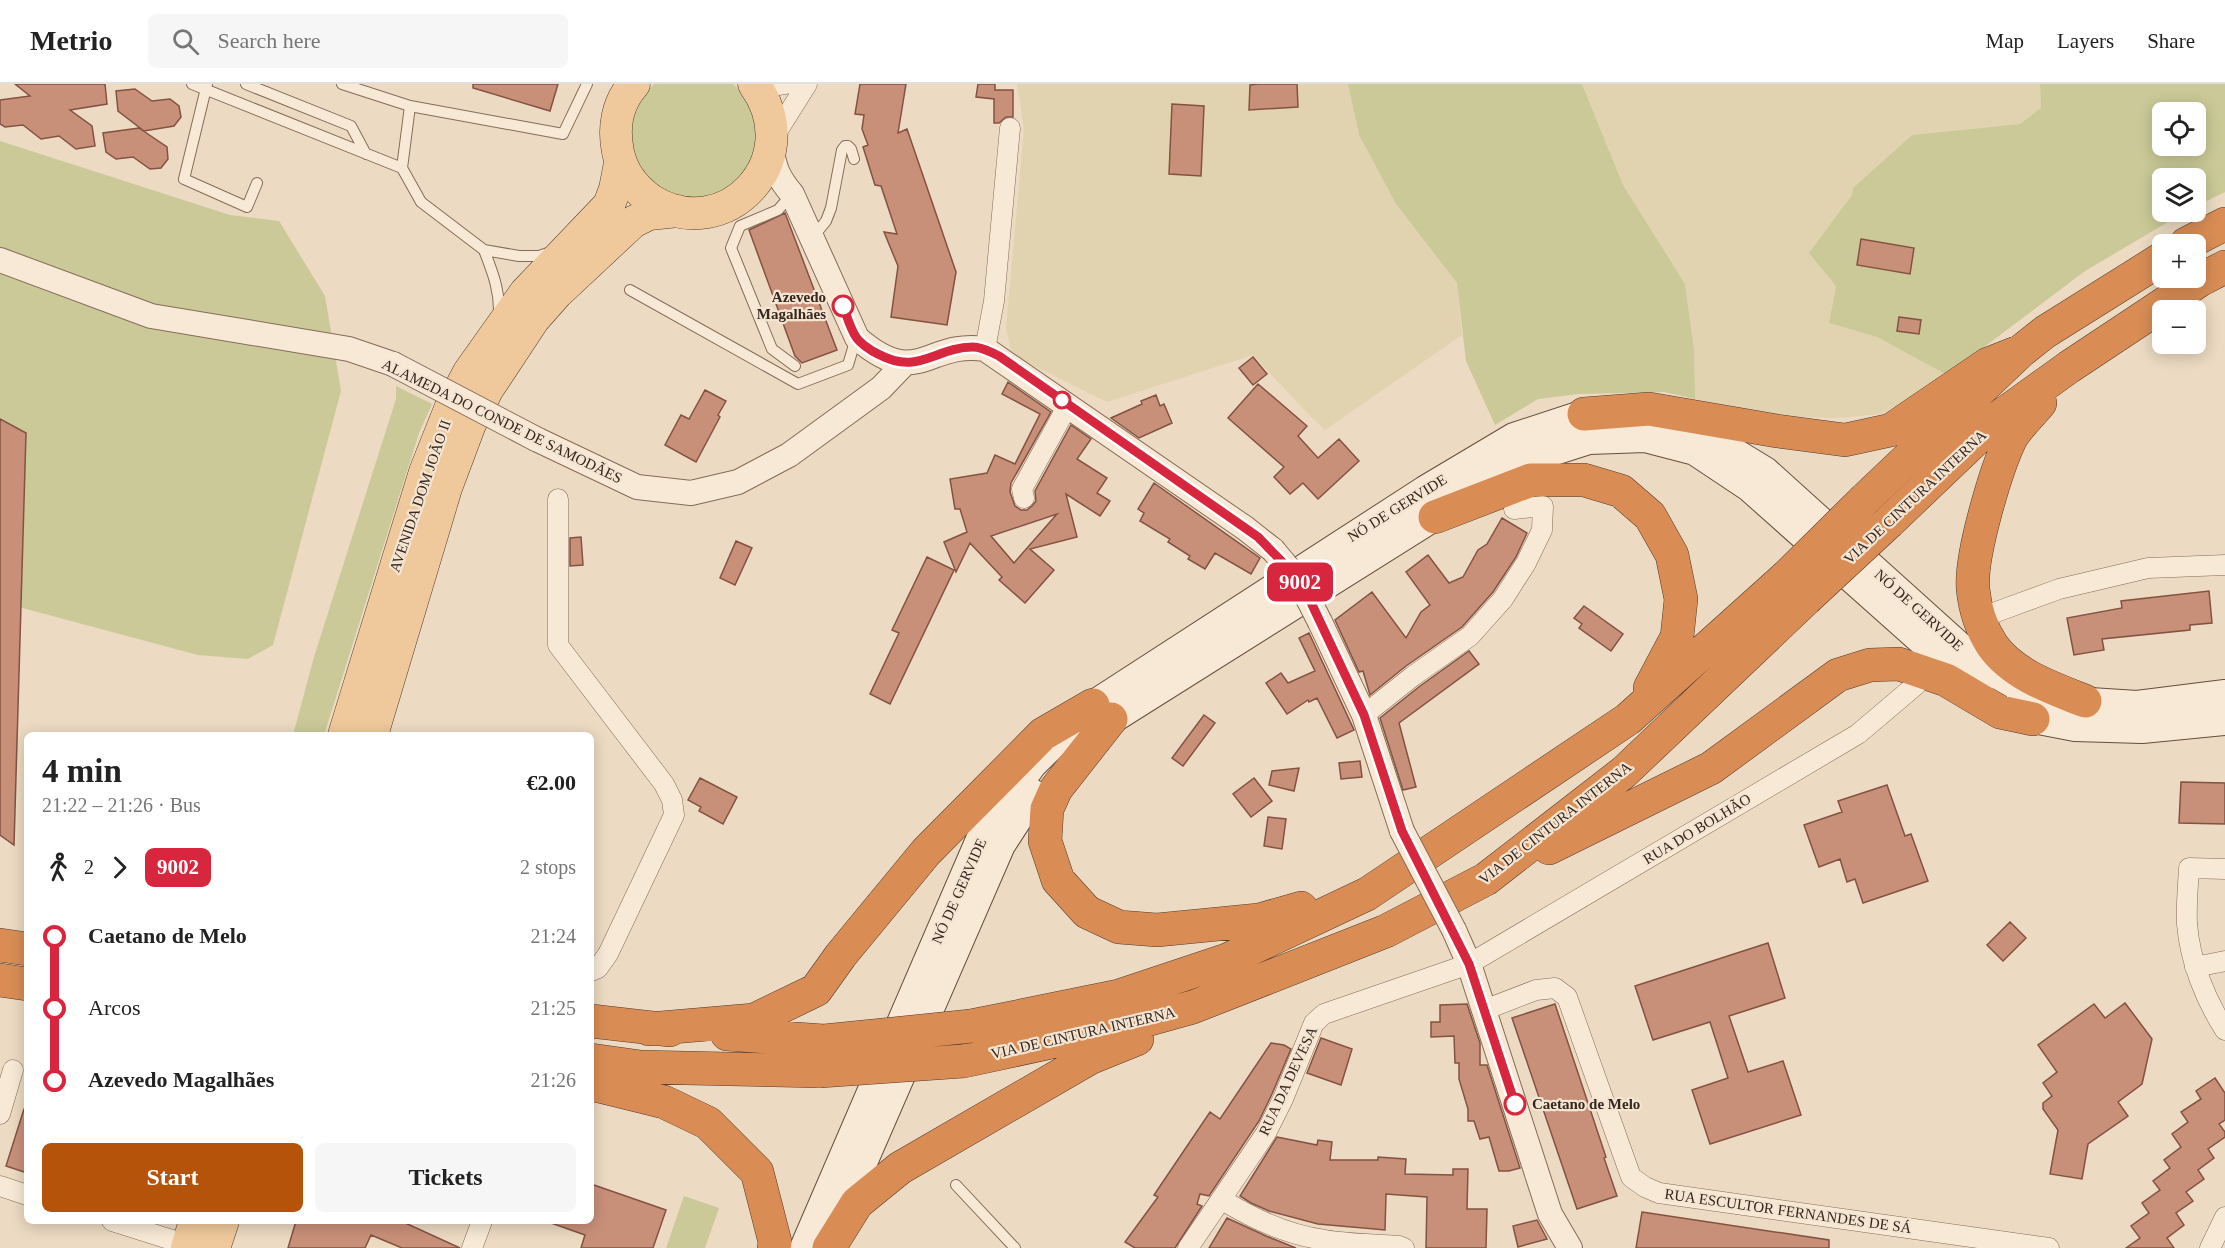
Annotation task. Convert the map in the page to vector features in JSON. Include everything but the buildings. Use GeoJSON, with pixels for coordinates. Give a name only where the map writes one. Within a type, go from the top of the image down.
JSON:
{"type":"FeatureCollection","features":[{"type":"Feature","properties":{"kind":"highway"},"geometry":{"type":"LineString","coordinates":[[2206,234],[2225,224]]}},
{"type":"Feature","properties":{"kind":"highway","name":"VIA DE CINTURA INTERNA"},"geometry":{"type":"LineString","coordinates":[[594,1060],[641,1067],[822,1056],[964,1061],[1120,1027],[1192,1007],[1386,931],[1486,879],[1624,772],[1796,588],[1865,499],[2033,342],[2152,265]]}},
{"type":"Feature","properties":{"kind":"highway","name":"VIA DE CINTURA INTERNA"},"geometry":{"type":"LineString","coordinates":[[594,1021],[822,1056],[1119,996],[1227,960],[1367,894],[1628,719],[1796,588],[1889,522],[1998,418],[2200,280],[2225,267]]}},
{"type":"Feature","properties":{"kind":"highway"},"geometry":{"type":"LineString","coordinates":[[1584,414],[1649,409],[1777,432],[1845,440],[1892,430],[1988,364],[2033,342]]}},
{"type":"Feature","properties":{"kind":"highway"},"geometry":{"type":"LineString","coordinates":[[2066,370],[2012,436],[1995,481],[1980,536],[1972,587],[1978,618],[1993,646],[2016,669],[2085,700]]}},
{"type":"Feature","properties":{"kind":"highway"},"geometry":{"type":"LineString","coordinates":[[1435,518],[1531,480],[1584,480],[1621,491],[1650,516],[1672,555],[1681,599],[1677,637],[1654,682],[1628,719]]}},
{"type":"Feature","properties":{"kind":"highway"},"geometry":{"type":"LineString","coordinates":[[1486,879],[1711,768],[1839,675],[1870,665],[1899,664],[1946,680],[2000,712],[2032,719]]}},
{"type":"Feature","properties":{"kind":"highway"},"geometry":{"type":"LineString","coordinates":[[1102,712],[1056,789],[1047,809],[1046,841],[1058,880],[1087,912],[1119,927],[1158,930],[1259,920],[1313,905],[1367,894]]}},
{"type":"Feature","properties":{"kind":"highway"},"geometry":{"type":"LineString","coordinates":[[649,1029],[754,1020],[816,990],[841,955],[926,852],[1043,734],[1102,712]]}},
{"type":"Feature","properties":{"kind":"highway"},"geometry":{"type":"LineString","coordinates":[[0,945],[24,949]]}},
{"type":"Feature","properties":{"kind":"highway"},"geometry":{"type":"LineString","coordinates":[[0,980],[24,984]]}},
{"type":"Feature","properties":{"kind":"highway"},"geometry":{"type":"LineString","coordinates":[[827,1248],[857,1203],[900,1168],[1090,1058],[1150,1034],[1192,1007]]}},
{"type":"Feature","properties":{"kind":"highway"},"geometry":{"type":"LineString","coordinates":[[594,1085],[664,1102],[708,1123],[757,1172],[775,1242],[774,1248]]}},
{"type":"Feature","properties":{"kind":"main road"},"geometry":{"type":"LineString","coordinates":[[634,84],[628,91],[618,114],[615,138],[620,163],[630,180],[643,194],[659,205],[678,211],[704,213],[728,205],[749,191],[764,171],[772,143],[771,117],[763,97],[754,84]]}},
{"type":"Feature","properties":{"kind":"main road","name":"AVENIDA DOM JOÃO II"},"geometry":{"type":"LineString","coordinates":[[345,732],[434,445],[452,404],[469,372],[525,293],[609,206],[620,163]]}},
{"type":"Feature","properties":{"kind":"main road","name":"AVENIDA DOM JOÃO II"},"geometry":{"type":"LineString","coordinates":[[373,732],[446,488],[470,424],[487,390],[534,319],[557,293],[624,230],[633,222],[649,214],[678,211]]}},
{"type":"Feature","properties":{"kind":"main road","name":"NÓ DE GERVIDE"},"geometry":{"type":"LineString","coordinates":[[804,1248],[982,835],[1032,765],[1102,712],[1425,490],[1514,437],[1584,414],[1647,418],[1701,432],[1765,471],[1979,663],[2026,691],[2059,700],[2137,705],[2225,694]]}},
{"type":"Feature","properties":{"kind":"main road","name":"NÓ DE GERVIDE"},"geometry":{"type":"LineString","coordinates":[[827,1248],[1001,845],[1047,776],[1102,712],[1435,518],[1523,461],[1589,440],[1645,438],[1695,451],[1749,487],[1931,649],[1968,679],[2032,719],[2075,727],[2142,729],[2225,721]]}},
{"type":"Feature","properties":{"kind":"main road"},"geometry":{"type":"LineString","coordinates":[[196,1240],[219,1224]]}},
{"type":"Feature","properties":{"kind":"street"},"geometry":{"type":"LineString","coordinates":[[765,84],[771,86],[785,84]]}},
{"type":"Feature","properties":{"kind":"street"},"geometry":{"type":"LineString","coordinates":[[807,84],[772,143],[774,167],[782,183],[792,194],[813,237],[856,338],[873,352],[887,359],[905,363],[923,361],[960,348],[985,349],[1252,533],[1273,550],[1299,581],[1364,715],[1402,831],[1454,930],[1469,964],[1550,1214],[1570,1248]]}},
{"type":"Feature","properties":{"kind":"street"},"geometry":{"type":"LineString","coordinates":[[985,349],[994,301],[1010,128]]}},
{"type":"Feature","properties":{"kind":"street"},"geometry":{"type":"LineString","coordinates":[[749,191],[771,188],[792,194]]}},
{"type":"Feature","properties":{"kind":"street","name":"ALAMEDA DO CONDE DE SAMODÃES"},"geometry":{"type":"LineString","coordinates":[[0,260],[151,316],[349,349],[393,364],[536,439],[637,487],[691,493],[738,482],[789,454],[881,388],[905,363]]}},
{"type":"Feature","properties":{"kind":"street"},"geometry":{"type":"LineString","coordinates":[[1024,498],[1022,489],[1068,405]]}},
{"type":"Feature","properties":{"kind":"street"},"geometry":{"type":"LineString","coordinates":[[558,499],[558,645],[664,784],[672,800],[674,815],[608,954],[598,968],[594,970]]}},
{"type":"Feature","properties":{"kind":"street"},"geometry":{"type":"LineString","coordinates":[[1364,715],[1413,676],[1470,636],[1503,599],[1526,562],[1542,530],[1544,506],[1514,509]]}},
{"type":"Feature","properties":{"kind":"street"},"geometry":{"type":"LineString","coordinates":[[1988,615],[2059,589],[2148,568],[2225,565]]}},
{"type":"Feature","properties":{"kind":"street","name":"RUA DO BOLHÃO"},"geometry":{"type":"LineString","coordinates":[[1469,964],[1858,734],[1917,684]]}},
{"type":"Feature","properties":{"kind":"street"},"geometry":{"type":"LineString","coordinates":[[2225,868],[2189,868],[2187,924],[2195,967],[2218,1020],[2225,1030]]}},
{"type":"Feature","properties":{"kind":"street"},"geometry":{"type":"LineString","coordinates":[[2195,967],[2225,961]]}},
{"type":"Feature","properties":{"kind":"street","name":"RUA DA DEVESA"},"geometry":{"type":"LineString","coordinates":[[1188,1248],[1266,1133],[1283,1100],[1314,1023],[1324,1014],[1469,964]]}},
{"type":"Feature","properties":{"kind":"street","name":"RUA ESCULTOR FERNANDES DE SÁ"},"geometry":{"type":"LineString","coordinates":[[1484,1010],[1536,990],[1556,988],[1567,997],[1631,1178],[1645,1187],[1659,1192],[2049,1248]]}},
{"type":"Feature","properties":{"kind":"street"},"geometry":{"type":"LineString","coordinates":[[0,1114],[13,1070]]}},
{"type":"Feature","properties":{"kind":"street"},"geometry":{"type":"LineString","coordinates":[[0,1186],[24,1194]]}},
{"type":"Feature","properties":{"kind":"street"},"geometry":{"type":"LineString","coordinates":[[1221,1199],[1268,1225],[1308,1242],[1325,1240],[1404,1248]]}},
{"type":"Feature","properties":{"kind":"street"},"geometry":{"type":"LineString","coordinates":[[2211,1247],[2225,1217]]}},
{"type":"Feature","properties":{"kind":"street"},"geometry":{"type":"LineString","coordinates":[[125,1224],[196,1240]]}},
{"type":"Feature","properties":{"kind":"street"},"geometry":{"type":"LineString","coordinates":[[472,1248],[481,1224]]}},
{"type":"Feature","properties":{"kind":"lane"},"geometry":{"type":"LineString","coordinates":[[192,84],[207,86],[402,168]]}},
{"type":"Feature","properties":{"kind":"lane"},"geometry":{"type":"LineString","coordinates":[[246,84],[351,126],[366,154]]}},
{"type":"Feature","properties":{"kind":"lane"},"geometry":{"type":"LineString","coordinates":[[342,84],[410,106],[563,134],[587,84]]}},
{"type":"Feature","properties":{"kind":"lane"},"geometry":{"type":"LineString","coordinates":[[207,86],[184,179],[247,207],[256,183]]}},
{"type":"Feature","properties":{"kind":"lane"},"geometry":{"type":"LineString","coordinates":[[410,106],[402,168],[421,202],[484,250],[519,256],[539,256],[571,245]]}},
{"type":"Feature","properties":{"kind":"lane"},"geometry":{"type":"LineString","coordinates":[[813,237],[826,221],[831,208],[842,150],[845,146],[851,149],[854,159]]}},
{"type":"Feature","properties":{"kind":"lane"},"geometry":{"type":"LineString","coordinates":[[792,194],[778,210],[740,226],[731,248],[772,349],[795,366]]}},
{"type":"Feature","properties":{"kind":"lane"},"geometry":{"type":"LineString","coordinates":[[484,250],[500,299],[498,329]]}},
{"type":"Feature","properties":{"kind":"lane"},"geometry":{"type":"LineString","coordinates":[[630,290],[798,384],[848,365],[856,338]]}},
{"type":"Feature","properties":{"kind":"lane"},"geometry":{"type":"LineString","coordinates":[[956,1185],[1016,1248]]}},
{"type":"Feature","properties":{"kind":"shaded area"},"geometry":{"type":"Polygon","coordinates":[[[654,84],[733,84],[747,97],[757,122],[757,149],[742,178],[731,188],[717,195],[685,198],[660,189],[642,175],[629,144],[630,125],[636,107],[654,84]]]}},
{"type":"Feature","properties":{"kind":"shaded area"},"geometry":{"type":"Polygon","coordinates":[[[1017,84],[1348,84],[1359,135],[1396,204],[1457,283],[1462,335],[1325,430],[1253,355],[1107,402],[1012,355],[1006,328],[1024,129],[1017,84]]]}},
{"type":"Feature","properties":{"kind":"shaded area"},"geometry":{"type":"Polygon","coordinates":[[[1348,84],[1582,84],[1623,185],[1685,284],[1694,349],[1695,399],[1664,392],[1579,394],[1538,399],[1495,425],[1466,361],[1457,283],[1396,204],[1359,135],[1348,84]]]}},
{"type":"Feature","properties":{"kind":"shaded area"},"geometry":{"type":"Polygon","coordinates":[[[1582,84],[2040,84],[2041,108],[2020,124],[1912,135],[1853,188],[1829,323],[1877,337],[1947,375],[1924,391],[1880,414],[1838,418],[1779,416],[1695,399],[1694,349],[1685,284],[1623,185],[1582,84]]]}},
{"type":"Feature","properties":{"kind":"shaded area"},"geometry":{"type":"Polygon","coordinates":[[[2040,84],[2225,84],[2225,192],[2206,201],[2206,168],[2152,168],[2152,222],[2168,222],[2085,271],[1947,375],[1877,337],[1829,323],[1836,286],[1809,253],[1852,195],[1853,188],[1912,135],[2020,124],[2041,108],[2040,84]]]}},
{"type":"Feature","properties":{"kind":"shaded area"},"geometry":{"type":"Polygon","coordinates":[[[0,141],[230,215],[279,221],[325,296],[341,391],[273,645],[248,659],[198,655],[0,602],[0,141]]]}},
{"type":"Feature","properties":{"kind":"shaded area"},"geometry":{"type":"Polygon","coordinates":[[[396,386],[432,404],[419,433],[325,732],[294,732],[314,657],[396,399],[396,386]]]}},
{"type":"Feature","properties":{"kind":"shaded area"},"geometry":{"type":"Polygon","coordinates":[[[684,1196],[719,1208],[705,1248],[666,1248],[684,1196]]]}},
{"type":"Feature","properties":{"kind":"bus line","name":"9002"},"geometry":{"type":"LineString","coordinates":[[843,306],[856,338],[873,352],[887,359],[905,363],[923,361],[960,348],[973,347],[985,349],[999,356],[1258,537],[1290,570],[1307,594],[1364,715],[1402,831],[1454,930],[1469,964],[1515,1104]]}},
{"type":"Feature","properties":{"kind":"place","name":"Azevedo Magalhães"},"geometry":{"type":"Point","coordinates":[843,306]}},
{"type":"Feature","properties":{"kind":"place","name":"Caetano de Melo"},"geometry":{"type":"Point","coordinates":[1515,1104]}}]}
